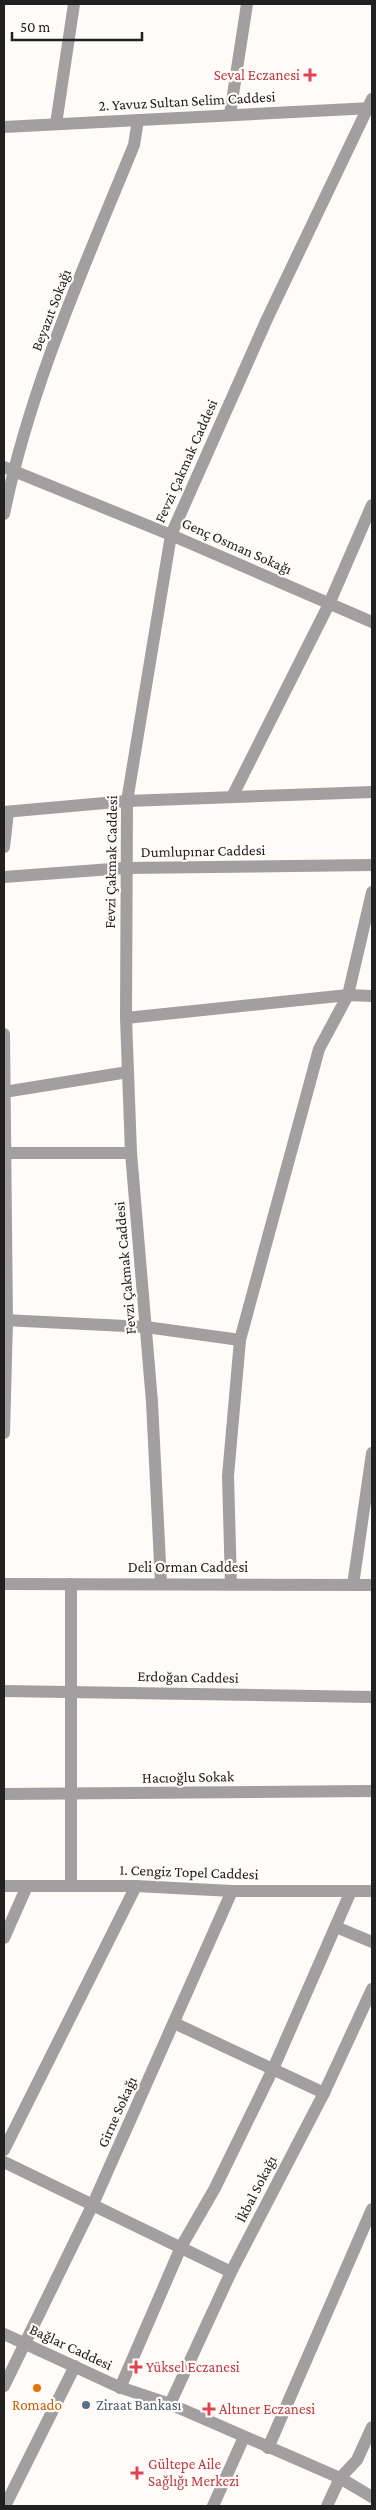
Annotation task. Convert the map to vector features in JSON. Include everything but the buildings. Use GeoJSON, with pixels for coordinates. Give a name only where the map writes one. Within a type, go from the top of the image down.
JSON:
{"type":"FeatureCollection","features":[{"type":"Feature","properties":{"kind":"street"},"geometry":{"type":"LineString","coordinates":[[56,124],[74,4]]}},
{"type":"Feature","properties":{"kind":"street"},"geometry":{"type":"LineString","coordinates":[[230,114],[247,4]]}},
{"type":"Feature","properties":{"kind":"street","name":"2. Yavuz Sultan Selim Caddesi"},"geometry":{"type":"LineString","coordinates":[[4,127],[371,105]]}},
{"type":"Feature","properties":{"kind":"street","name":"Fevzi Çakmak Caddesi"},"geometry":{"type":"LineString","coordinates":[[161,1583],[146,1327],[131,1153],[126,1018],[126,801],[171,535],[267,319],[371,105]]}},
{"type":"Feature","properties":{"kind":"street","name":"Beyazıt Sokağı"},"geometry":{"type":"LineString","coordinates":[[4,514],[8,469],[62,322],[134,146],[138,120]]}},
{"type":"Feature","properties":{"kind":"street","name":"Genç Osman Sokağı"},"geometry":{"type":"LineString","coordinates":[[8,469],[171,535],[372,622]]}},
{"type":"Feature","properties":{"kind":"street"},"geometry":{"type":"LineString","coordinates":[[232,797],[329,604],[372,505]]}},
{"type":"Feature","properties":{"kind":"street"},"geometry":{"type":"LineString","coordinates":[[4,847],[6,812],[126,801],[372,792]]}},
{"type":"Feature","properties":{"kind":"street","name":"Dumlupınar Caddesi"},"geometry":{"type":"LineString","coordinates":[[4,877],[125,868],[372,865]]}},
{"type":"Feature","properties":{"kind":"street"},"geometry":{"type":"LineString","coordinates":[[231,1584],[228,1476],[240,1340],[319,1049],[348,994],[372,892]]}},
{"type":"Feature","properties":{"kind":"street"},"geometry":{"type":"LineString","coordinates":[[126,1018],[348,994],[372,996]]}},
{"type":"Feature","properties":{"kind":"street"},"geometry":{"type":"LineString","coordinates":[[4,1034],[6,1154],[4,1432]]}},
{"type":"Feature","properties":{"kind":"street"},"geometry":{"type":"LineString","coordinates":[[5,1092],[128,1072]]}},
{"type":"Feature","properties":{"kind":"street"},"geometry":{"type":"LineString","coordinates":[[6,1154],[131,1153]]}},
{"type":"Feature","properties":{"kind":"street"},"geometry":{"type":"LineString","coordinates":[[6,1321],[146,1327],[240,1340]]}},
{"type":"Feature","properties":{"kind":"street"},"geometry":{"type":"LineString","coordinates":[[353,1585],[372,1453]]}},
{"type":"Feature","properties":{"kind":"street","name":"Deli Orman Caddesi"},"geometry":{"type":"LineString","coordinates":[[4,1584],[372,1585]]}},
{"type":"Feature","properties":{"kind":"street"},"geometry":{"type":"LineString","coordinates":[[71,1584],[71,1886]]}},
{"type":"Feature","properties":{"kind":"street","name":"Erdoğan Caddesi"},"geometry":{"type":"LineString","coordinates":[[4,1691],[372,1697]]}},
{"type":"Feature","properties":{"kind":"street","name":"Hacıoğlu Sokak"},"geometry":{"type":"LineString","coordinates":[[4,1794],[71,1795],[372,1791]]}},
{"type":"Feature","properties":{"kind":"street","name":"1. Cengiz Topel Caddesi"},"geometry":{"type":"LineString","coordinates":[[4,1886],[136,1886],[232,1891],[372,1891]]}},
{"type":"Feature","properties":{"kind":"street"},"geometry":{"type":"LineString","coordinates":[[4,1938],[27,1886]]}},
{"type":"Feature","properties":{"kind":"street"},"geometry":{"type":"LineString","coordinates":[[4,2150],[136,1886]]}},
{"type":"Feature","properties":{"kind":"street","name":"Girne Sokağı"},"geometry":{"type":"LineString","coordinates":[[4,2386],[93,2204],[232,1891]]}},
{"type":"Feature","properties":{"kind":"street"},"geometry":{"type":"LineString","coordinates":[[120,2388],[181,2247],[215,2188],[273,2069],[351,1891]]}},
{"type":"Feature","properties":{"kind":"street"},"geometry":{"type":"LineString","coordinates":[[336,1927],[372,1942]]}},
{"type":"Feature","properties":{"kind":"street","name":"İkbal Sokağı"},"geometry":{"type":"LineString","coordinates":[[170,2404],[231,2272],[324,2093],[372,1989]]}},
{"type":"Feature","properties":{"kind":"street"},"geometry":{"type":"LineString","coordinates":[[174,2022],[324,2093]]}},
{"type":"Feature","properties":{"kind":"street"},"geometry":{"type":"LineString","coordinates":[[4,2162],[231,2272]]}},
{"type":"Feature","properties":{"kind":"street"},"geometry":{"type":"LineString","coordinates":[[268,2448],[372,2209]]}},
{"type":"Feature","properties":{"kind":"street","name":"Bağlar Caddesi"},"geometry":{"type":"LineString","coordinates":[[4,2334],[120,2388],[170,2404],[340,2478],[372,2497]]}},
{"type":"Feature","properties":{"kind":"street"},"geometry":{"type":"LineString","coordinates":[[4,2506],[75,2366]]}},
{"type":"Feature","properties":{"kind":"street"},"geometry":{"type":"LineString","coordinates":[[327,2506],[340,2478],[357,2460],[372,2427]]}},
{"type":"Feature","properties":{"kind":"street"},"geometry":{"type":"LineString","coordinates":[[213,2506],[244,2437]]}},
{"type":"Feature","properties":{"kind":"place","name":"Seval Eczanesi"},"geometry":{"type":"Point","coordinates":[310,75]}},
{"type":"Feature","properties":{"kind":"place","name":"Yüksel Eczanesi"},"geometry":{"type":"Point","coordinates":[136,2367]}},
{"type":"Feature","properties":{"kind":"place","name":"Romado"},"geometry":{"type":"Point","coordinates":[37,2388]}},
{"type":"Feature","properties":{"kind":"place","name":"Ziraat Bankası"},"geometry":{"type":"Point","coordinates":[86,2405]}},
{"type":"Feature","properties":{"kind":"place","name":"Altıner Eczanesi"},"geometry":{"type":"Point","coordinates":[209,2409]}},
{"type":"Feature","properties":{"kind":"place","name":"Gültepe Aile Sağlığı Merkezi"},"geometry":{"type":"Point","coordinates":[137,2473]}}]}
